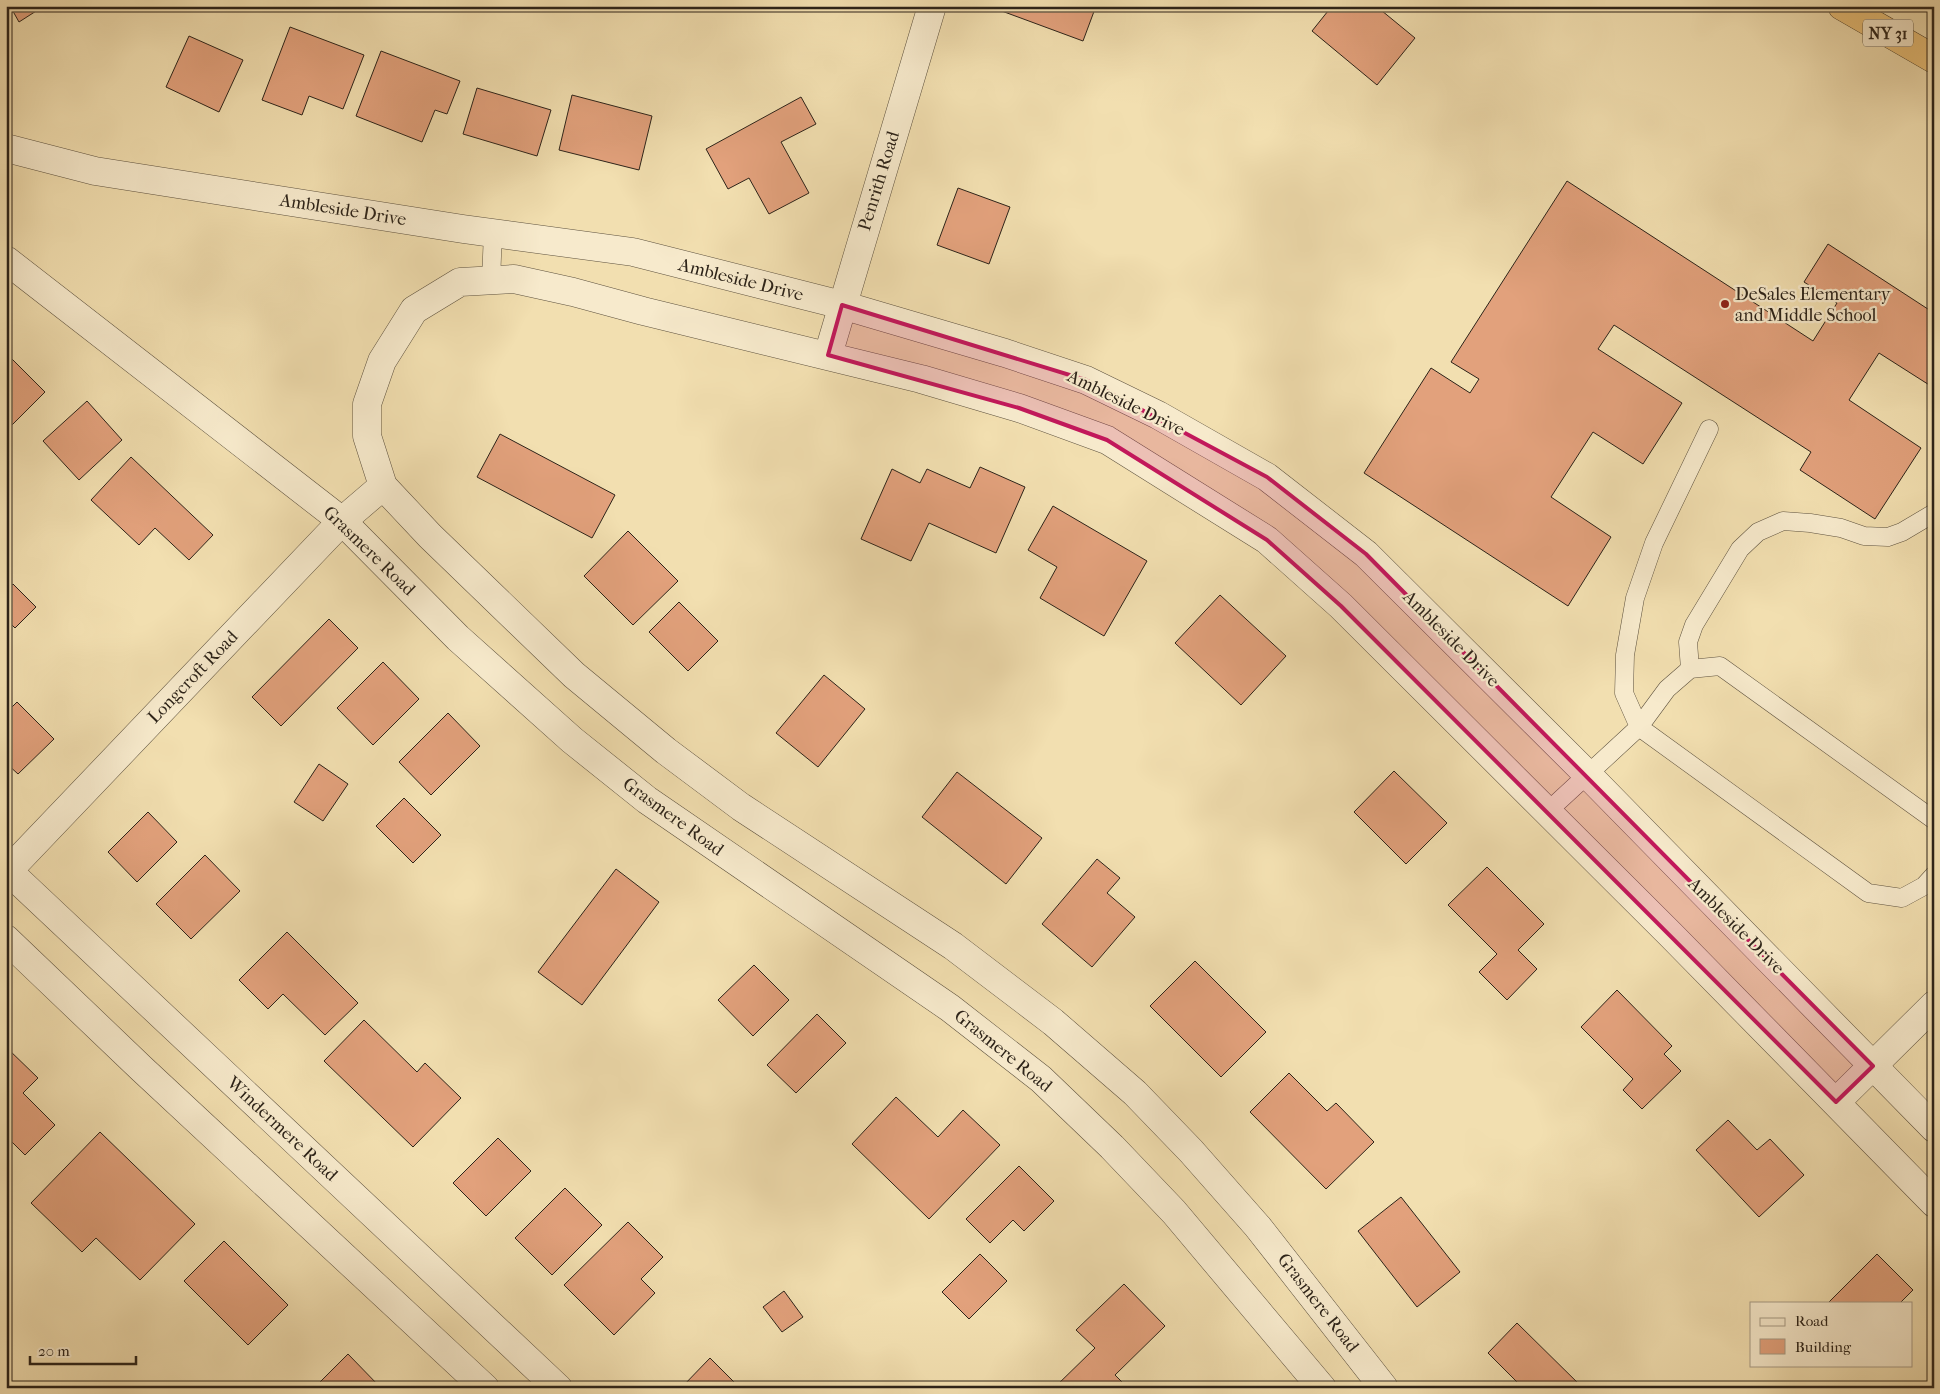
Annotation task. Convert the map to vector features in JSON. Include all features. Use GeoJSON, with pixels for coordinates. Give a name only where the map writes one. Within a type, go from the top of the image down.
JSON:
{"type":"FeatureCollection","features":[{"type":"Feature","properties":{"kind":"highway","name":"NY 31"},"geometry":{"type":"LineString","coordinates":[[1842,6],[1934,59]]}},
{"type":"Feature","properties":{"kind":"street","name":"Penrith Road"},"geometry":{"type":"LineString","coordinates":[[828,355],[932,6]]}},
{"type":"Feature","properties":{"kind":"street","name":"Ambleside Drive"},"geometry":{"type":"LineString","coordinates":[[6,148],[95,171],[632,252],[842,305],[1005,352],[1086,380],[1158,415],[1266,477],[1366,554],[1587,774],[1934,1128]]}},
{"type":"Feature","properties":{"kind":"street","name":"Grasmere Road"},"geometry":{"type":"LineString","coordinates":[[6,260],[342,521],[458,638],[572,740],[632,788],[768,884],[950,1008],[1041,1079],[1112,1147],[1174,1212],[1322,1388]]}},
{"type":"Feature","properties":{"kind":"street"},"geometry":{"type":"LineString","coordinates":[[384,486],[368,436],[368,404],[382,361],[414,310],[460,282],[514,279],[564,290],[921,379],[1020,408],[1107,440],[1267,540],[1341,606],[1934,1202]]}},
{"type":"Feature","properties":{"kind":"street","name":"Grasmere Road"},"geometry":{"type":"LineString","coordinates":[[384,486],[430,536],[574,675],[666,751],[741,807],[953,946],[1053,1022],[1135,1094],[1191,1151],[1258,1227],[1384,1388]]}},
{"type":"Feature","properties":{"kind":"street","name":"Longcroft Road"},"geometry":{"type":"LineString","coordinates":[[7,871],[342,521],[384,486]]}},
{"type":"Feature","properties":{"kind":"street","name":"Windermere Road"},"geometry":{"type":"LineString","coordinates":[[7,871],[558,1388]]}},
{"type":"Feature","properties":{"kind":"street"},"geometry":{"type":"LineString","coordinates":[[6,939],[142,1069],[485,1388]]}},
{"type":"Feature","properties":{"kind":"street"},"geometry":{"type":"LineString","coordinates":[[1836,1102],[1934,1005]]}},
{"type":"Feature","properties":{"kind":"lane"},"geometry":{"type":"LineString","coordinates":[[491,281],[493,232]]}},
{"type":"Feature","properties":{"kind":"lane"},"geometry":{"type":"LineString","coordinates":[[1709,429],[1654,543],[1635,598],[1625,655],[1624,693],[1639,727],[1868,893],[1902,898],[1924,886],[1934,876]]}},
{"type":"Feature","properties":{"kind":"lane"},"geometry":{"type":"LineString","coordinates":[[1690,669],[1688,642],[1694,625],[1740,549],[1758,532],[1783,521],[1841,528],[1864,536],[1888,537],[1902,532],[1934,513]]}},
{"type":"Feature","properties":{"kind":"lane"},"geometry":{"type":"LineString","coordinates":[[1547,812],[1639,727],[1667,689],[1690,669],[1720,666],[1934,820]]}},
{"type":"Feature","properties":{"kind":"highlighted area"},"geometry":{"type":"Polygon","coordinates":[[[842,305],[1086,380],[1267,477],[1366,554],[1873,1066],[1836,1102],[1341,606],[1267,540],[1107,440],[1019,408],[828,355],[842,305]]]}},
{"type":"Feature","properties":{"kind":"building"},"geometry":{"type":"Polygon","coordinates":[[[10,6],[44,6],[19,22],[10,6]]]}},
{"type":"Feature","properties":{"kind":"building"},"geometry":{"type":"Polygon","coordinates":[[[1001,6],[1096,6],[1083,41],[999,10],[1001,6]]]}},
{"type":"Feature","properties":{"kind":"building"},"geometry":{"type":"Polygon","coordinates":[[[1332,6],[1376,6],[1415,38],[1377,85],[1312,31],[1332,6]]]}},
{"type":"Feature","properties":{"kind":"building"},"geometry":{"type":"Polygon","coordinates":[[[290,27],[364,55],[343,109],[309,96],[302,115],[262,100],[290,27]]]}},
{"type":"Feature","properties":{"kind":"building"},"geometry":{"type":"Polygon","coordinates":[[[189,36],[243,60],[219,112],[166,87],[189,36]]]}},
{"type":"Feature","properties":{"kind":"building"},"geometry":{"type":"Polygon","coordinates":[[[381,51],[460,81],[447,114],[435,110],[422,142],[356,116],[381,51]]]}},
{"type":"Feature","properties":{"kind":"building"},"geometry":{"type":"Polygon","coordinates":[[[477,88],[551,110],[537,156],[463,134],[477,88]]]}},
{"type":"Feature","properties":{"kind":"building"},"geometry":{"type":"Polygon","coordinates":[[[572,95],[652,116],[639,170],[559,150],[572,95]]]}},
{"type":"Feature","properties":{"kind":"building"},"geometry":{"type":"Polygon","coordinates":[[[801,97],[816,124],[781,142],[809,193],[769,214],[749,178],[728,189],[706,149],[801,97]]]}},
{"type":"Feature","properties":{"kind":"building"},"geometry":{"type":"Polygon","coordinates":[[[1567,181],[1813,341],[1837,303],[1804,282],[1828,244],[1934,313],[1934,388],[1879,353],[1849,400],[1921,448],[1875,519],[1800,470],[1811,452],[1614,325],[1598,349],[1682,403],[1643,464],[1593,432],[1551,497],[1611,537],[1568,606],[1364,473],[1431,368],[1470,393],[1479,379],[1451,362],[1567,181]]]}},
{"type":"Feature","properties":{"kind":"building"},"geometry":{"type":"Polygon","coordinates":[[[958,188],[1010,207],[989,264],[937,245],[958,188]]]}},
{"type":"Feature","properties":{"kind":"building"},"geometry":{"type":"Polygon","coordinates":[[[8,355],[45,392],[6,431],[6,357],[8,355]]]}},
{"type":"Feature","properties":{"kind":"building"},"geometry":{"type":"Polygon","coordinates":[[[87,401],[122,440],[79,480],[43,441],[87,401]]]}},
{"type":"Feature","properties":{"kind":"building"},"geometry":{"type":"Polygon","coordinates":[[[500,434],[615,495],[592,538],[477,477],[500,434]]]}},
{"type":"Feature","properties":{"kind":"building"},"geometry":{"type":"Polygon","coordinates":[[[131,457],[213,535],[189,560],[155,528],[139,545],[91,500],[131,457]]]}},
{"type":"Feature","properties":{"kind":"building"},"geometry":{"type":"Polygon","coordinates":[[[980,467],[1025,487],[996,553],[929,523],[911,561],[861,539],[892,469],[920,483],[927,469],[970,488],[980,467]]]}},
{"type":"Feature","properties":{"kind":"building"},"geometry":{"type":"Polygon","coordinates":[[[1053,506],[1147,561],[1104,636],[1040,598],[1057,567],[1028,550],[1053,506]]]}},
{"type":"Feature","properties":{"kind":"building"},"geometry":{"type":"Polygon","coordinates":[[[628,531],[678,581],[633,625],[584,576],[628,531]]]}},
{"type":"Feature","properties":{"kind":"building"},"geometry":{"type":"Polygon","coordinates":[[[13,584],[36,607],[15,628],[6,619],[6,590],[13,584]]]}},
{"type":"Feature","properties":{"kind":"building"},"geometry":{"type":"Polygon","coordinates":[[[1220,595],[1286,656],[1241,705],[1175,643],[1220,595]]]}},
{"type":"Feature","properties":{"kind":"building"},"geometry":{"type":"Polygon","coordinates":[[[679,602],[718,641],[688,671],[649,632],[679,602]]]}},
{"type":"Feature","properties":{"kind":"building"},"geometry":{"type":"Polygon","coordinates":[[[329,619],[358,648],[281,726],[252,697],[329,619]]]}},
{"type":"Feature","properties":{"kind":"building"},"geometry":{"type":"Polygon","coordinates":[[[383,662],[419,699],[373,745],[337,708],[383,662]]]}},
{"type":"Feature","properties":{"kind":"building"},"geometry":{"type":"Polygon","coordinates":[[[824,675],[865,709],[818,767],[776,733],[824,675]]]}},
{"type":"Feature","properties":{"kind":"building"},"geometry":{"type":"Polygon","coordinates":[[[17,702],[54,739],[18,774],[6,763],[6,713],[17,702]]]}},
{"type":"Feature","properties":{"kind":"building"},"geometry":{"type":"Polygon","coordinates":[[[448,713],[480,746],[431,795],[399,762],[448,713]]]}},
{"type":"Feature","properties":{"kind":"building"},"geometry":{"type":"Polygon","coordinates":[[[319,764],[348,784],[323,821],[294,802],[319,764]]]}},
{"type":"Feature","properties":{"kind":"building"},"geometry":{"type":"Polygon","coordinates":[[[1394,771],[1447,823],[1406,864],[1354,812],[1394,771]]]}},
{"type":"Feature","properties":{"kind":"building"},"geometry":{"type":"Polygon","coordinates":[[[957,772],[1042,838],[1006,884],[922,817],[957,772]]]}},
{"type":"Feature","properties":{"kind":"building"},"geometry":{"type":"Polygon","coordinates":[[[404,798],[441,835],[413,863],[376,826],[404,798]]]}},
{"type":"Feature","properties":{"kind":"building"},"geometry":{"type":"Polygon","coordinates":[[[148,812],[177,842],[137,882],[108,852],[148,812]]]}},
{"type":"Feature","properties":{"kind":"building"},"geometry":{"type":"Polygon","coordinates":[[[205,855],[240,891],[191,939],[156,904],[205,855]]]}},
{"type":"Feature","properties":{"kind":"building"},"geometry":{"type":"Polygon","coordinates":[[[1097,859],[1120,878],[1107,893],[1135,917],[1092,967],[1042,924],[1097,859]]]}},
{"type":"Feature","properties":{"kind":"building"},"geometry":{"type":"Polygon","coordinates":[[[1487,867],[1544,924],[1518,950],[1537,969],[1507,1000],[1479,972],[1497,954],[1448,905],[1487,867]]]}},
{"type":"Feature","properties":{"kind":"building"},"geometry":{"type":"Polygon","coordinates":[[[616,869],[659,902],[582,1005],[538,972],[616,869]]]}},
{"type":"Feature","properties":{"kind":"building"},"geometry":{"type":"Polygon","coordinates":[[[287,932],[358,1003],[325,1035],[283,994],[268,1009],[239,980],[287,932]]]}},
{"type":"Feature","properties":{"kind":"building"},"geometry":{"type":"Polygon","coordinates":[[[1195,961],[1266,1032],[1221,1077],[1150,1006],[1195,961]]]}},
{"type":"Feature","properties":{"kind":"building"},"geometry":{"type":"Polygon","coordinates":[[[754,965],[789,1000],[753,1036],[718,1000],[754,965]]]}},
{"type":"Feature","properties":{"kind":"building"},"geometry":{"type":"Polygon","coordinates":[[[1617,990],[1672,1046],[1664,1054],[1681,1071],[1642,1109],[1623,1090],[1633,1079],[1581,1027],[1617,990]]]}},
{"type":"Feature","properties":{"kind":"building"},"geometry":{"type":"Polygon","coordinates":[[[817,1014],[846,1043],[796,1093],[767,1065],[817,1014]]]}},
{"type":"Feature","properties":{"kind":"building"},"geometry":{"type":"Polygon","coordinates":[[[364,1020],[417,1072],[425,1063],[461,1098],[413,1147],[324,1061],[364,1020]]]}},
{"type":"Feature","properties":{"kind":"building"},"geometry":{"type":"Polygon","coordinates":[[[6,1047],[38,1078],[23,1093],[55,1125],[25,1155],[6,1136],[6,1047]]]}},
{"type":"Feature","properties":{"kind":"building"},"geometry":{"type":"Polygon","coordinates":[[[1289,1073],[1327,1111],[1336,1103],[1374,1142],[1326,1189],[1250,1112],[1289,1073]]]}},
{"type":"Feature","properties":{"kind":"building"},"geometry":{"type":"Polygon","coordinates":[[[896,1097],[938,1137],[963,1110],[1000,1145],[929,1219],[852,1144],[896,1097]]]}},
{"type":"Feature","properties":{"kind":"building"},"geometry":{"type":"Polygon","coordinates":[[[1728,1120],[1757,1150],[1770,1139],[1804,1175],[1759,1217],[1696,1150],[1728,1120]]]}},
{"type":"Feature","properties":{"kind":"building"},"geometry":{"type":"Polygon","coordinates":[[[100,1132],[195,1224],[140,1280],[96,1238],[82,1252],[31,1203],[100,1132]]]}},
{"type":"Feature","properties":{"kind":"building"},"geometry":{"type":"Polygon","coordinates":[[[498,1138],[531,1171],[486,1216],[453,1183],[498,1138]]]}},
{"type":"Feature","properties":{"kind":"building"},"geometry":{"type":"Polygon","coordinates":[[[1019,1166],[1054,1201],[1024,1231],[1013,1220],[990,1243],[966,1219],[1019,1166]]]}},
{"type":"Feature","properties":{"kind":"building"},"geometry":{"type":"Polygon","coordinates":[[[565,1188],[602,1225],[552,1275],[515,1238],[565,1188]]]}},
{"type":"Feature","properties":{"kind":"building"},"geometry":{"type":"Polygon","coordinates":[[[1401,1197],[1460,1272],[1417,1307],[1358,1231],[1401,1197]]]}},
{"type":"Feature","properties":{"kind":"building"},"geometry":{"type":"Polygon","coordinates":[[[628,1222],[663,1257],[641,1279],[655,1293],[614,1335],[564,1285],[628,1222]]]}},
{"type":"Feature","properties":{"kind":"building"},"geometry":{"type":"Polygon","coordinates":[[[224,1241],[288,1305],[248,1345],[184,1281],[224,1241]]]}},
{"type":"Feature","properties":{"kind":"building"},"geometry":{"type":"Polygon","coordinates":[[[980,1254],[1007,1281],[969,1319],[942,1292],[980,1254]]]}},
{"type":"Feature","properties":{"kind":"building"},"geometry":{"type":"Polygon","coordinates":[[[1877,1254],[1913,1290],[1901,1302],[1829,1302],[1877,1254]]]}},
{"type":"Feature","properties":{"kind":"building"},"geometry":{"type":"Polygon","coordinates":[[[1124,1284],[1165,1326],[1115,1375],[1127,1387],[1054,1388],[1095,1348],[1076,1330],[1124,1284]]]}},
{"type":"Feature","properties":{"kind":"building"},"geometry":{"type":"Polygon","coordinates":[[[784,1291],[803,1317],[782,1332],[763,1307],[784,1291]]]}},
{"type":"Feature","properties":{"kind":"building"},"geometry":{"type":"Polygon","coordinates":[[[1517,1323],[1583,1388],[1523,1388],[1488,1353],[1517,1323]]]}},
{"type":"Feature","properties":{"kind":"building"},"geometry":{"type":"Polygon","coordinates":[[[348,1354],[381,1388],[314,1388],[348,1354]]]}},
{"type":"Feature","properties":{"kind":"building"},"geometry":{"type":"Polygon","coordinates":[[[710,1358],[740,1388],[681,1388],[710,1358]]]}},
{"type":"Feature","properties":{"kind":"place","name":"DeSales Elementary and Middle School"},"geometry":{"type":"Point","coordinates":[1725,304]}}]}
